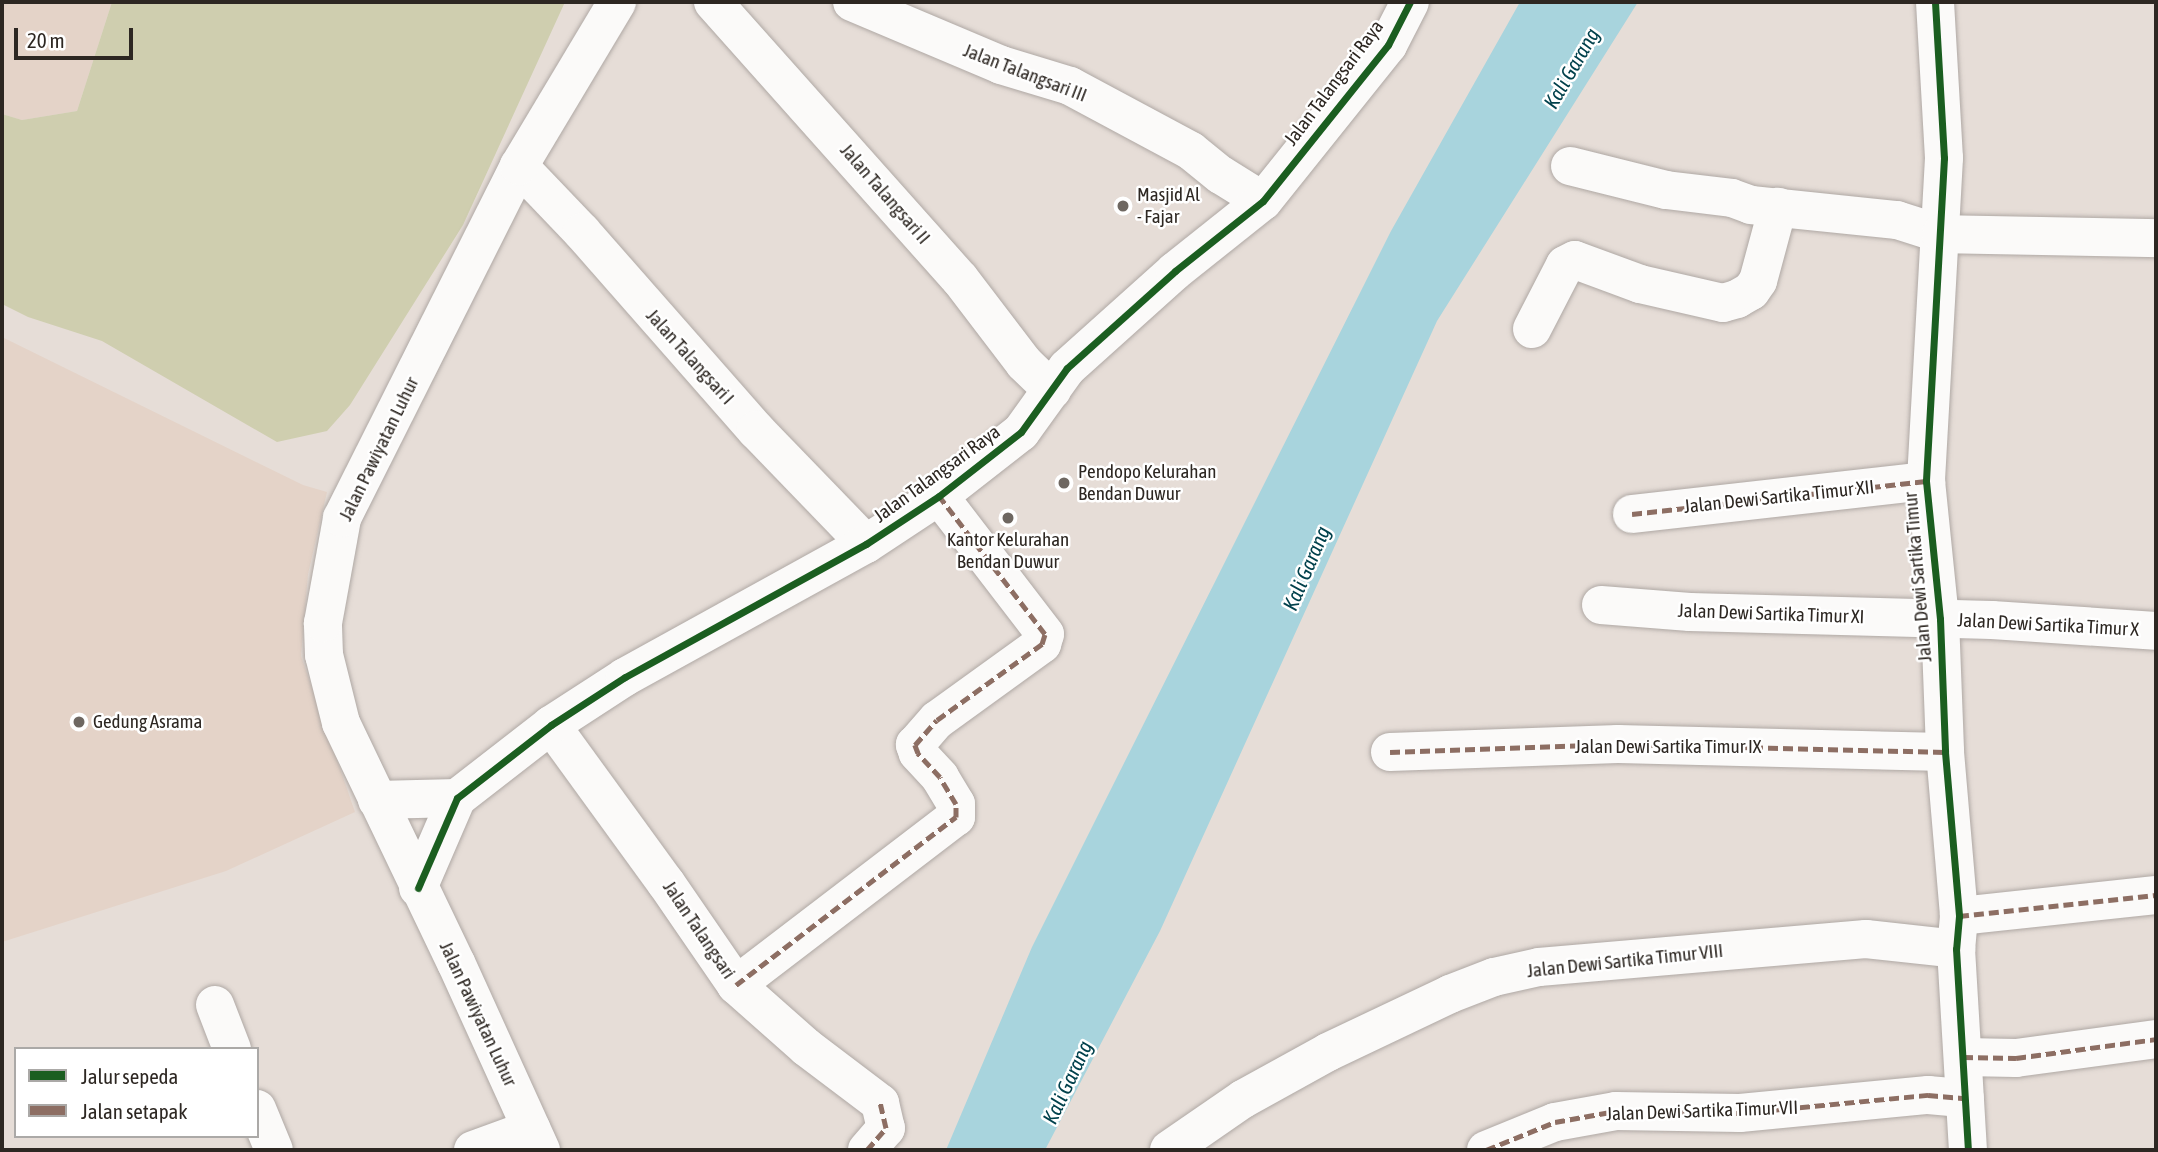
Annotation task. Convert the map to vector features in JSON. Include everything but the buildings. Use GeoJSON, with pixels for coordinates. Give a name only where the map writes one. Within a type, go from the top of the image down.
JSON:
{"type":"FeatureCollection","features":[{"type":"Feature","properties":{"kind":"street","name":"Jalan Pawiyatan Luhur"},"geometry":{"type":"LineString","coordinates":[[536,1140],[456,963],[341,723],[324,655],[323,623],[342,518],[519,166],[617,2]]}},
{"type":"Feature","properties":{"kind":"street","name":"Jalan Talangsari II"},"geometry":{"type":"LineString","coordinates":[[712,2],[960,279],[1024,363],[1060,379]]}},
{"type":"Feature","properties":{"kind":"street","name":"Jalan Talangsari III"},"geometry":{"type":"LineString","coordinates":[[852,2],[1001,65],[1070,86],[1191,151],[1263,201]]}},
{"type":"Feature","properties":{"kind":"street","name":"Jalan Talangsari Raya"},"geometry":{"type":"LineString","coordinates":[[418,887],[457,798],[551,725],[625,677],[866,544],[939,496],[1021,432],[1060,379],[1107,331],[1175,271],[1263,201],[1388,45],[1410,2]]}},
{"type":"Feature","properties":{"kind":"street","name":"Jalan Dewi Sartika Timur"},"geometry":{"type":"LineString","coordinates":[[1935,2],[1944,158],[1926,481],[1940,619],[1968,1150]]}},
{"type":"Feature","properties":{"kind":"street","name":"Jalan Talangsari I"},"geometry":{"type":"LineString","coordinates":[[519,166],[582,232],[747,420],[866,544]]}},
{"type":"Feature","properties":{"kind":"street"},"geometry":{"type":"LineString","coordinates":[[1570,166],[1666,190],[1778,207],[1897,220],[1941,234],[2156,238]]}},
{"type":"Feature","properties":{"kind":"street"},"geometry":{"type":"LineString","coordinates":[[1532,329],[1565,265],[1575,260],[1640,284],[1723,303],[1737,299],[1751,291],[1758,281],[1778,207]]}},
{"type":"Feature","properties":{"kind":"street","name":"Jalan Dewi Sartika Timur XII"},"geometry":{"type":"LineString","coordinates":[[1632,514],[1926,481]]}},
{"type":"Feature","properties":{"kind":"street"},"geometry":{"type":"LineString","coordinates":[[736,985],[956,817],[956,804],[940,777],[918,753],[915,745],[937,720],[1042,644],[1045,634],[939,496]]}},
{"type":"Feature","properties":{"kind":"street","name":"Jalan Dewi Sartika Timur XI"},"geometry":{"type":"LineString","coordinates":[[1601,605],[1940,619]]}},
{"type":"Feature","properties":{"kind":"street","name":"Jalan Dewi Sartika Timur X"},"geometry":{"type":"LineString","coordinates":[[1940,619],[2156,631]]}},
{"type":"Feature","properties":{"kind":"street","name":"Jalan Talangsari"},"geometry":{"type":"LineString","coordinates":[[551,725],[736,985],[806,1047],[880,1103],[886,1128],[867,1150]]}},
{"type":"Feature","properties":{"kind":"street","name":"Jalan Dewi Sartika Timur IX"},"geometry":{"type":"LineString","coordinates":[[1390,752],[1618,744],[1945,752]]}},
{"type":"Feature","properties":{"kind":"street"},"geometry":{"type":"LineString","coordinates":[[377,800],[457,798]]}},
{"type":"Feature","properties":{"kind":"street","name":"Jalan Dewi Sartika Timur VIII"},"geometry":{"type":"LineString","coordinates":[[1169,1150],[1243,1100],[1328,1052],[1450,994],[1494,977],[1539,967],[1958,932],[2156,895]]}},
{"type":"Feature","properties":{"kind":"street"},"geometry":{"type":"LineString","coordinates":[[215,1005],[231,1047]]}},
{"type":"Feature","properties":{"kind":"street"},"geometry":{"type":"LineString","coordinates":[[1964,1057],[2016,1058],[2156,1039]]}},
{"type":"Feature","properties":{"kind":"street","name":"Jalan Dewi Sartika Timur VII"},"geometry":{"type":"LineString","coordinates":[[1486,1150],[1555,1122],[1616,1111],[1740,1113],[1928,1094],[1965,1098]]}},
{"type":"Feature","properties":{"kind":"street"},"geometry":{"type":"LineString","coordinates":[[259,1114],[274,1150]]}},
{"type":"Feature","properties":{"kind":"street"},"geometry":{"type":"LineString","coordinates":[[473,1150],[536,1140]]}},
{"type":"Feature","properties":{"kind":"shaded area"},"geometry":{"type":"Polygon","coordinates":[[[2,2],[112,2],[77,111],[22,120],[2,114],[2,2]]]}},
{"type":"Feature","properties":{"kind":"shaded area"},"geometry":{"type":"Polygon","coordinates":[[[2,337],[303,485],[327,492],[308,574],[301,656],[355,812],[226,871],[2,942],[2,337]]]}},
{"type":"Feature","properties":{"kind":"green space"},"geometry":{"type":"Polygon","coordinates":[[[112,2],[565,2],[463,225],[350,405],[327,431],[277,442],[102,341],[28,317],[2,304],[2,114],[22,120],[77,111],[112,2]]]}},
{"type":"Feature","properties":{"kind":"water","name":"Kali Garang"},"geometry":{"type":"Polygon","coordinates":[[[1520,2],[1638,2],[1437,321],[1160,931],[1045,1150],[946,1150],[1032,947],[1102,807],[1391,231],[1520,2]]]}},
{"type":"Feature","properties":{"kind":"marked path"},"geometry":{"type":"LineString","coordinates":[[1632,514],[1926,481]]}},
{"type":"Feature","properties":{"kind":"marked path"},"geometry":{"type":"LineString","coordinates":[[736,985],[956,817],[956,804],[940,777],[918,753],[915,745],[937,720],[1042,644],[1045,634],[939,496]]}},
{"type":"Feature","properties":{"kind":"marked path"},"geometry":{"type":"LineString","coordinates":[[1390,752],[1618,744],[1945,752]]}},
{"type":"Feature","properties":{"kind":"marked path"},"geometry":{"type":"LineString","coordinates":[[1959,916],[2156,895]]}},
{"type":"Feature","properties":{"kind":"marked path"},"geometry":{"type":"LineString","coordinates":[[1963,1057],[2016,1058],[2156,1039]]}},
{"type":"Feature","properties":{"kind":"marked path"},"geometry":{"type":"LineString","coordinates":[[1486,1150],[1555,1122],[1616,1111],[1740,1113],[1928,1095],[1965,1098]]}},
{"type":"Feature","properties":{"kind":"marked path"},"geometry":{"type":"LineString","coordinates":[[867,1150],[886,1128],[880,1103]]}},
{"type":"Feature","properties":{"kind":"cycle path"},"geometry":{"type":"LineString","coordinates":[[418,888],[457,798],[551,725],[625,677],[866,544],[939,496],[1021,432],[1067,368],[1175,271],[1263,201],[1388,45],[1410,2]]}},
{"type":"Feature","properties":{"kind":"cycle path"},"geometry":{"type":"LineString","coordinates":[[1935,2],[1944,158],[1926,481],[1940,619],[1945,752],[1959,916],[1956,949],[1968,1150]]}},
{"type":"Feature","properties":{"kind":"place","name":"Masjid Al - Fajar"},"geometry":{"type":"Point","coordinates":[1123,206]}},
{"type":"Feature","properties":{"kind":"place","name":"Pendopo Kelurahan Bendan Duwur"},"geometry":{"type":"Point","coordinates":[1064,483]}},
{"type":"Feature","properties":{"kind":"place","name":"Kantor Kelurahan Bendan Duwur"},"geometry":{"type":"Point","coordinates":[1008,518]}},
{"type":"Feature","properties":{"kind":"place","name":"Gedung Asrama"},"geometry":{"type":"Point","coordinates":[79,722]}}]}
